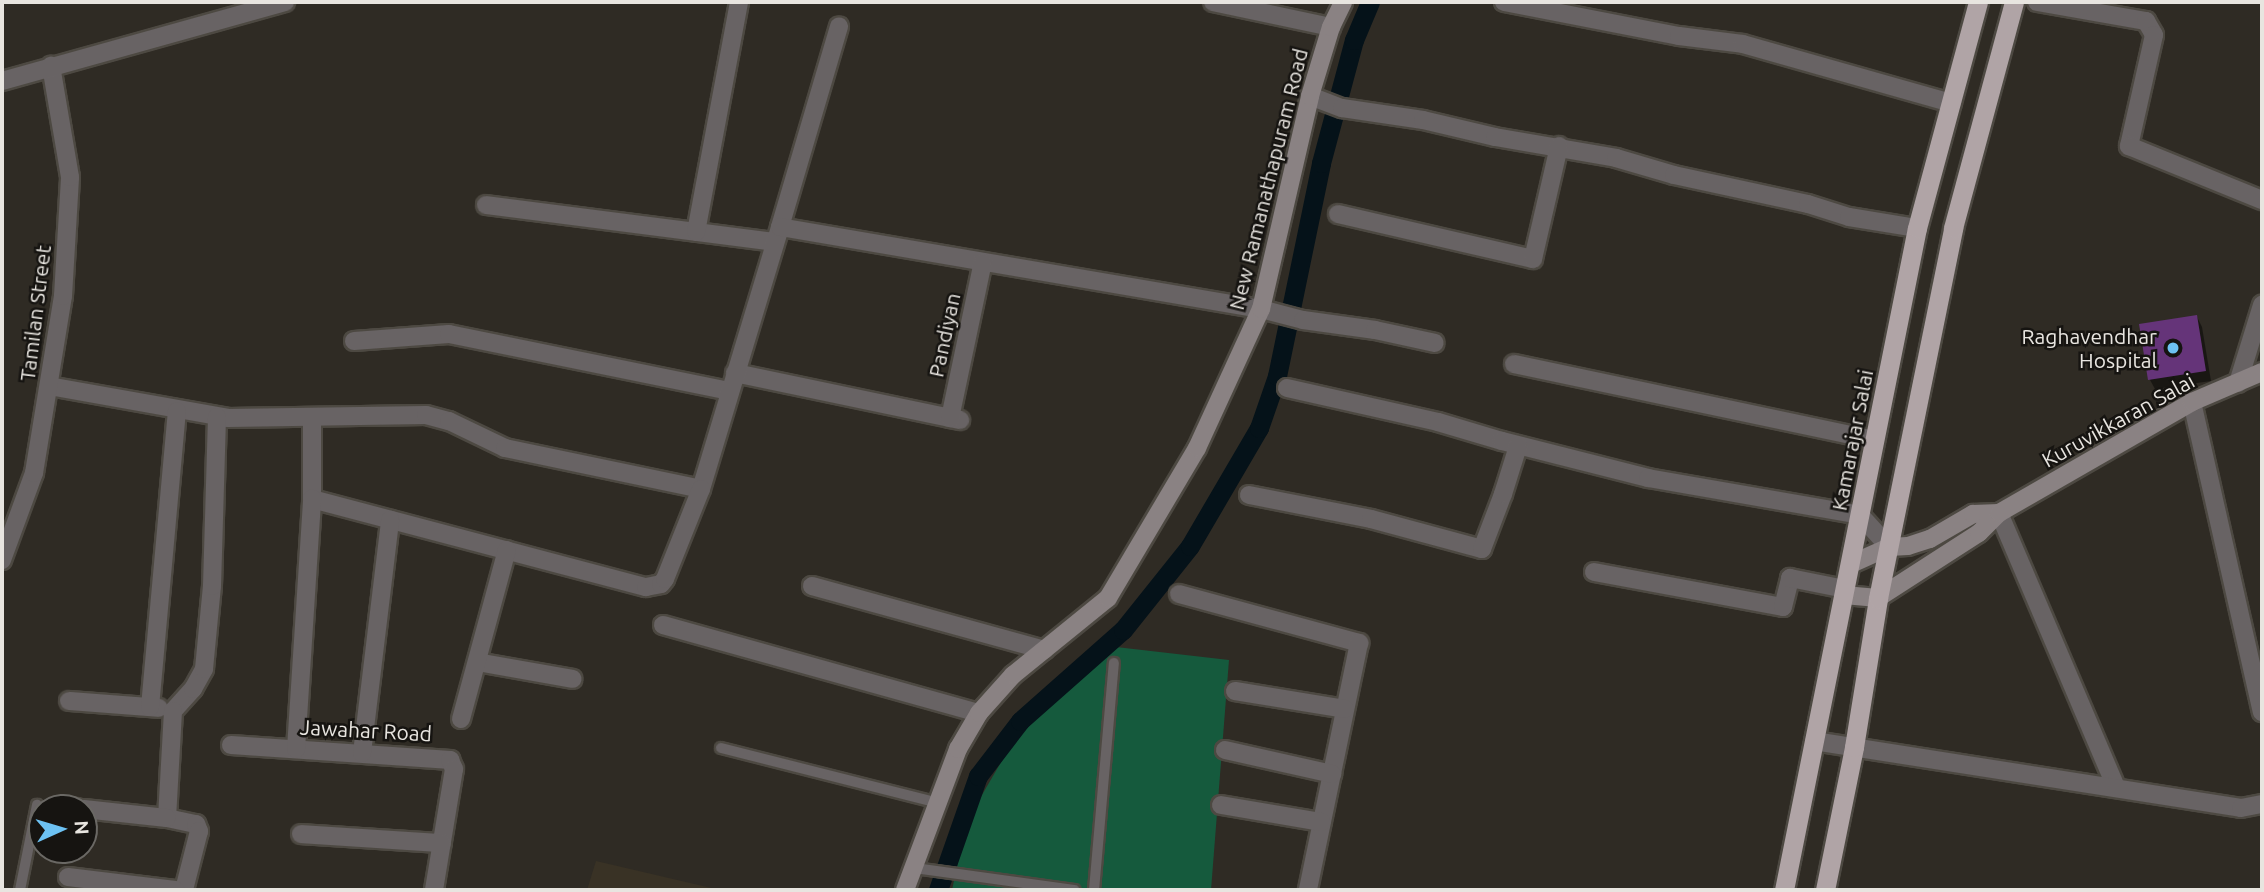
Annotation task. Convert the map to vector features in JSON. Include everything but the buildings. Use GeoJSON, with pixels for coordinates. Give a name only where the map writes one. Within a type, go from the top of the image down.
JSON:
{"type":"FeatureCollection","features":[{"type":"Feature","properties":{"kind":"highway","name":"Kamarajar Salai"},"geometry":{"type":"LineString","coordinates":[[1784,890],[1917,228],[1978,2]]}},
{"type":"Feature","properties":{"kind":"highway"},"geometry":{"type":"LineString","coordinates":[[1825,890],[1854,747],[1878,598],[1953,228],[2014,2]]}},
{"type":"Feature","properties":{"kind":"main road","name":"New Ramanathapuram Road"},"geometry":{"type":"LineString","coordinates":[[905,890],[958,749],[979,713],[1013,675],[1108,598],[1197,448],[1261,309],[1310,96],[1331,27],[1343,2]]}},
{"type":"Feature","properties":{"kind":"main road","name":"Kuruvikkaran Salai"},"geometry":{"type":"LineString","coordinates":[[1878,598],[1979,533],[2000,513],[2192,402],[2262,372]]}},
{"type":"Feature","properties":{"kind":"main road","name":"Kuruvikkaran Salai"},"geometry":{"type":"LineString","coordinates":[[1851,564],[1889,547],[1908,546],[1930,539],[1973,514],[2000,513]]}},
{"type":"Feature","properties":{"kind":"main road"},"geometry":{"type":"LineString","coordinates":[[1844,592],[1878,598]]}},
{"type":"Feature","properties":{"kind":"street"},"geometry":{"type":"LineString","coordinates":[[2,81],[285,2]]}},
{"type":"Feature","properties":{"kind":"street"},"geometry":{"type":"LineString","coordinates":[[696,232],[739,2]]}},
{"type":"Feature","properties":{"kind":"street"},"geometry":{"type":"LineString","coordinates":[[1213,2],[1331,27]]}},
{"type":"Feature","properties":{"kind":"street"},"geometry":{"type":"LineString","coordinates":[[1504,2],[1679,36],[1743,44],[1952,103]]}},
{"type":"Feature","properties":{"kind":"street"},"geometry":{"type":"LineString","coordinates":[[2037,2],[2146,21],[2154,35],[2129,146],[2260,194]]}},
{"type":"Feature","properties":{"kind":"street"},"geometry":{"type":"LineString","coordinates":[[312,499],[646,587],[661,584],[701,489],[839,26]]}},
{"type":"Feature","properties":{"kind":"street","name":"Tamilan Street"},"geometry":{"type":"LineString","coordinates":[[2,560],[33,473],[63,296],[71,177],[51,66]]}},
{"type":"Feature","properties":{"kind":"street"},"geometry":{"type":"LineString","coordinates":[[1310,96],[1335,106],[1423,120],[1495,137],[1559,146],[1808,204],[1849,217],[1917,228]]}},
{"type":"Feature","properties":{"kind":"street"},"geometry":{"type":"LineString","coordinates":[[1338,214],[1533,259],[1559,146]]}},
{"type":"Feature","properties":{"kind":"street"},"geometry":{"type":"LineString","coordinates":[[486,205],[696,232],[777,234],[983,262],[1261,309],[1290,317],[1375,330],[1435,343]]}},
{"type":"Feature","properties":{"kind":"street","name":"Pandiyan"},"geometry":{"type":"LineString","coordinates":[[735,373],[955,419],[983,262]]}},
{"type":"Feature","properties":{"kind":"street"},"geometry":{"type":"LineString","coordinates":[[2238,383],[2262,305]]}},
{"type":"Feature","properties":{"kind":"street"},"geometry":{"type":"LineString","coordinates":[[354,341],[458,335],[729,391]]}},
{"type":"Feature","properties":{"kind":"street"},"geometry":{"type":"LineString","coordinates":[[1514,364],[1875,440]]}},
{"type":"Feature","properties":{"kind":"street"},"geometry":{"type":"LineString","coordinates":[[49,386],[217,417],[426,415],[449,421],[505,448],[701,489]]}},
{"type":"Feature","properties":{"kind":"street"},"geometry":{"type":"LineString","coordinates":[[1287,388],[1438,422],[1518,446],[1648,478],[1860,515],[1889,547]]}},
{"type":"Feature","properties":{"kind":"street"},"geometry":{"type":"LineString","coordinates":[[2192,402],[2262,712]]}},
{"type":"Feature","properties":{"kind":"street"},"geometry":{"type":"LineString","coordinates":[[150,707],[177,411]]}},
{"type":"Feature","properties":{"kind":"street"},"geometry":{"type":"LineString","coordinates":[[167,818],[173,711],[193,689],[204,669],[212,586],[217,417]]}},
{"type":"Feature","properties":{"kind":"street"},"geometry":{"type":"LineString","coordinates":[[296,749],[312,499],[312,417]]}},
{"type":"Feature","properties":{"kind":"street"},"geometry":{"type":"LineString","coordinates":[[1250,495],[1371,519],[1482,548],[1518,446]]}},
{"type":"Feature","properties":{"kind":"street"},"geometry":{"type":"LineString","coordinates":[[2000,513],[2116,787]]}},
{"type":"Feature","properties":{"kind":"street"},"geometry":{"type":"LineString","coordinates":[[362,753],[390,520]]}},
{"type":"Feature","properties":{"kind":"street"},"geometry":{"type":"LineString","coordinates":[[461,719],[507,550]]}},
{"type":"Feature","properties":{"kind":"street"},"geometry":{"type":"LineString","coordinates":[[1594,572],[1783,607],[1790,578],[1844,592]]}},
{"type":"Feature","properties":{"kind":"street"},"geometry":{"type":"LineString","coordinates":[[811,586],[1044,650]]}},
{"type":"Feature","properties":{"kind":"street"},"geometry":{"type":"LineString","coordinates":[[1179,594],[1359,643],[1308,890]]}},
{"type":"Feature","properties":{"kind":"street"},"geometry":{"type":"LineString","coordinates":[[663,625],[979,713]]}},
{"type":"Feature","properties":{"kind":"street"},"geometry":{"type":"LineString","coordinates":[[477,662],[573,679]]}},
{"type":"Feature","properties":{"kind":"street"},"geometry":{"type":"LineString","coordinates":[[1236,691],[1345,709]]}},
{"type":"Feature","properties":{"kind":"street"},"geometry":{"type":"LineString","coordinates":[[69,701],[173,711]]}},
{"type":"Feature","properties":{"kind":"street"},"geometry":{"type":"LineString","coordinates":[[1814,741],[2241,808],[2262,804]]}},
{"type":"Feature","properties":{"kind":"street","name":"Jawahar Road"},"geometry":{"type":"LineString","coordinates":[[231,745],[450,760],[454,769],[434,890]]}},
{"type":"Feature","properties":{"kind":"street"},"geometry":{"type":"LineString","coordinates":[[1225,751],[1332,774]]}},
{"type":"Feature","properties":{"kind":"street"},"geometry":{"type":"LineString","coordinates":[[1221,805],[1322,822]]}},
{"type":"Feature","properties":{"kind":"street"},"geometry":{"type":"LineString","coordinates":[[98,811],[196,824],[199,831],[184,890]]}},
{"type":"Feature","properties":{"kind":"street"},"geometry":{"type":"LineString","coordinates":[[301,834],[442,843]]}},
{"type":"Feature","properties":{"kind":"street"},"geometry":{"type":"LineString","coordinates":[[68,877],[175,890]]}},
{"type":"Feature","properties":{"kind":"lane"},"geometry":{"type":"LineString","coordinates":[[1094,890],[1114,663]]}},
{"type":"Feature","properties":{"kind":"lane"},"geometry":{"type":"LineString","coordinates":[[720,748],[938,803]]}},
{"type":"Feature","properties":{"kind":"lane"},"geometry":{"type":"LineString","coordinates":[[20,890],[28,850]]}},
{"type":"Feature","properties":{"kind":"lane"},"geometry":{"type":"LineString","coordinates":[[914,868],[1075,890]]}},
{"type":"Feature","properties":{"kind":"shaded area"},"geometry":{"type":"Polygon","coordinates":[[[596,861],[720,890],[587,890],[596,861]]]}},
{"type":"Feature","properties":{"kind":"green space"},"geometry":{"type":"Polygon","coordinates":[[[1116,647],[1229,660],[1211,890],[952,890],[961,848],[975,807],[1015,738],[1116,647]]]}},
{"type":"Feature","properties":{"kind":"waterway"},"geometry":{"type":"LineString","coordinates":[[938,890],[978,776],[1020,721],[1123,630],[1190,546],[1259,428],[1277,376],[1321,163],[1354,40],[1370,2]]}},
{"type":"Feature","properties":{"kind":"place","name":"Raghavendhar Hospital"},"geometry":{"type":"Point","coordinates":[2173,348]}}]}
